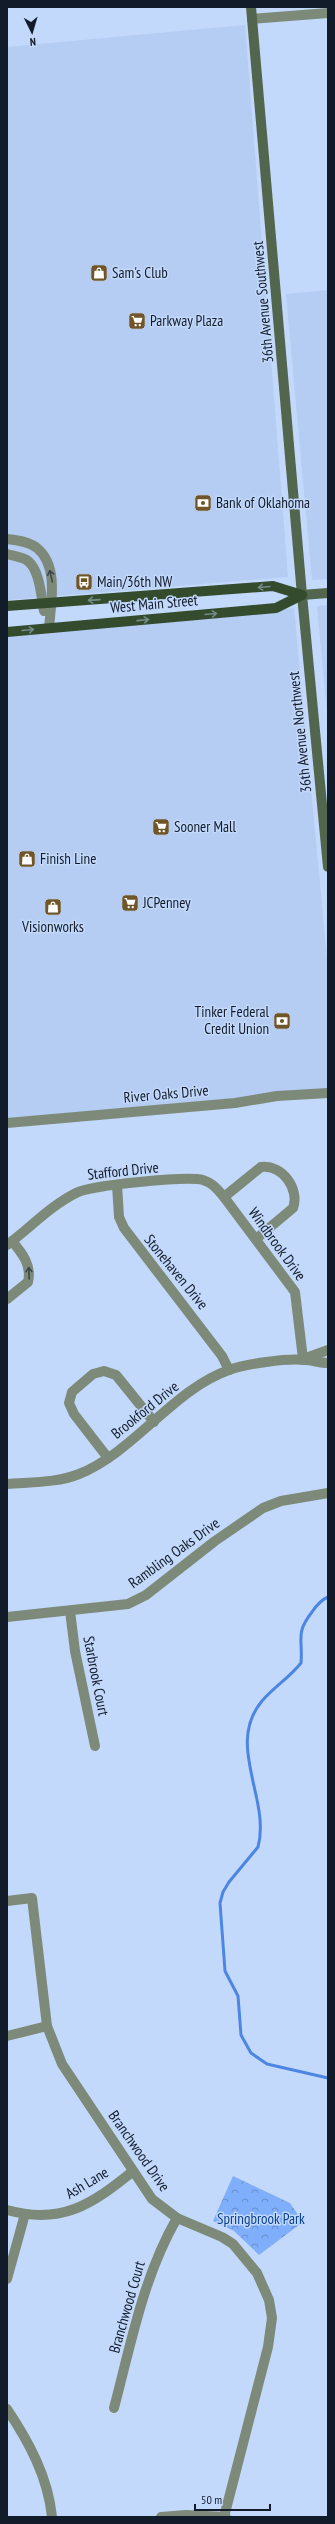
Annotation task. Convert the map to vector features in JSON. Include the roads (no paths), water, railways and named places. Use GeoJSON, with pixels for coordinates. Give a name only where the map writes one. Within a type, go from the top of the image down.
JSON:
{"type":"FeatureCollection","features":[{"type":"Feature","properties":{"kind":"main road","name":"36th Avenue Southwest"},"geometry":{"type":"LineString","coordinates":[[251,7],[302,595]]}},
{"type":"Feature","properties":{"kind":"main road","name":"West Main Street"},"geometry":{"type":"LineString","coordinates":[[7,606],[273,586],[302,595],[328,593]]}},
{"type":"Feature","properties":{"kind":"main road","name":"West Main Street"},"geometry":{"type":"LineString","coordinates":[[7,632],[276,608],[302,595]]}},
{"type":"Feature","properties":{"kind":"main road","name":"36th Avenue Northwest"},"geometry":{"type":"LineString","coordinates":[[302,595],[328,867]]}},
{"type":"Feature","properties":{"kind":"street"},"geometry":{"type":"LineString","coordinates":[[252,19],[328,13]]}},
{"type":"Feature","properties":{"kind":"street"},"geometry":{"type":"LineString","coordinates":[[7,539],[36,547],[45,557],[52,583],[47,604]]}},
{"type":"Feature","properties":{"kind":"street"},"geometry":{"type":"LineString","coordinates":[[7,554],[28,561],[36,573],[47,604],[49,628]]}},
{"type":"Feature","properties":{"kind":"street","name":"River Oaks Drive"},"geometry":{"type":"LineString","coordinates":[[7,1123],[235,1103],[277,1096],[328,1094]]}},
{"type":"Feature","properties":{"kind":"street"},"geometry":{"type":"LineString","coordinates":[[224,1197],[261,1167],[277,1170],[290,1183],[295,1191],[294,1208],[256,1239]]}},
{"type":"Feature","properties":{"kind":"street","name":"Stafford Drive"},"geometry":{"type":"LineString","coordinates":[[9,1243],[77,1192],[116,1185],[197,1179],[215,1186],[224,1197]]}},
{"type":"Feature","properties":{"kind":"street","name":"Stonehaven Drive"},"geometry":{"type":"LineString","coordinates":[[116,1185],[119,1217],[124,1228],[214,1345],[229,1370]]}},
{"type":"Feature","properties":{"kind":"street","name":"Windbrook Drive"},"geometry":{"type":"LineString","coordinates":[[224,1197],[295,1292],[303,1359]]}},
{"type":"Feature","properties":{"kind":"street"},"geometry":{"type":"LineString","coordinates":[[7,1299],[28,1282],[30,1271],[23,1254],[9,1243]]}},
{"type":"Feature","properties":{"kind":"street","name":"Brookford Drive"},"geometry":{"type":"LineString","coordinates":[[7,1484],[65,1478],[92,1468],[108,1458],[214,1376],[229,1370],[303,1359],[328,1350]]}},
{"type":"Feature","properties":{"kind":"street","name":"Brookford Drive"},"geometry":{"type":"LineString","coordinates":[[303,1359],[328,1363]]}},
{"type":"Feature","properties":{"kind":"street"},"geometry":{"type":"LineString","coordinates":[[108,1458],[71,1408],[70,1396],[82,1382],[99,1372],[104,1371],[116,1376],[154,1422]]}},
{"type":"Feature","properties":{"kind":"street","name":"Rambling Oaks Drive"},"geometry":{"type":"LineString","coordinates":[[7,1617],[118,1606],[136,1601],[263,1508],[281,1501],[328,1493]]}},
{"type":"Feature","properties":{"kind":"street","name":"Starbrook Court"},"geometry":{"type":"LineString","coordinates":[[70,1611],[75,1651],[95,1746]]}},
{"type":"Feature","properties":{"kind":"street","name":"Branchwood Drive"},"geometry":{"type":"LineString","coordinates":[[7,1901],[32,1898],[47,2026],[62,2064],[132,2172],[152,2199],[176,2218],[222,2237],[240,2251],[250,2262],[264,2287],[272,2318],[268,2347],[225,2517]]}},
{"type":"Feature","properties":{"kind":"street"},"geometry":{"type":"LineString","coordinates":[[7,2036],[47,2026]]}},
{"type":"Feature","properties":{"kind":"street","name":"Ash Lane"},"geometry":{"type":"LineString","coordinates":[[7,2210],[25,2214],[48,2216],[70,2211],[94,2199],[132,2172]]}},
{"type":"Feature","properties":{"kind":"street"},"geometry":{"type":"LineString","coordinates":[[7,2279],[25,2214]]}},
{"type":"Feature","properties":{"kind":"street","name":"Branchwood Court"},"geometry":{"type":"LineString","coordinates":[[114,2408],[150,2276],[159,2252],[176,2218]]}},
{"type":"Feature","properties":{"kind":"street"},"geometry":{"type":"LineString","coordinates":[[7,2409],[37,2459],[48,2492],[52,2517]]}},
{"type":"Feature","properties":{"kind":"street"},"geometry":{"type":"LineString","coordinates":[[161,2517],[186,2515],[225,2517]]}},
{"type":"Feature","properties":{"kind":"waterway"},"geometry":{"type":"LineString","coordinates":[[328,1597],[317,1605],[303,1626],[301,1636],[301,1663],[262,1701],[252,1718],[248,1736],[248,1754],[259,1810],[260,1829],[258,1847],[229,1882],[223,1892],[220,1903],[225,1971],[238,1996],[241,2035],[251,2053],[267,2064],[328,2078]]}},
{"type":"Feature","properties":{"kind":"place","name":"Sam's Club"},"geometry":{"type":"Point","coordinates":[99,273]}},
{"type":"Feature","properties":{"kind":"place","name":"Parkway Plaza"},"geometry":{"type":"Point","coordinates":[137,321]}},
{"type":"Feature","properties":{"kind":"place","name":"Bank of Oklahoma"},"geometry":{"type":"Point","coordinates":[203,503]}},
{"type":"Feature","properties":{"kind":"place","name":"Main/36th NW"},"geometry":{"type":"Point","coordinates":[84,582]}},
{"type":"Feature","properties":{"kind":"place","name":"Sooner Mall"},"geometry":{"type":"Point","coordinates":[161,827]}},
{"type":"Feature","properties":{"kind":"place","name":"Finish Line"},"geometry":{"type":"Point","coordinates":[27,859]}},
{"type":"Feature","properties":{"kind":"place","name":"JCPenney"},"geometry":{"type":"Point","coordinates":[130,903]}},
{"type":"Feature","properties":{"kind":"place","name":"Visionworks"},"geometry":{"type":"Point","coordinates":[53,907]}},
{"type":"Feature","properties":{"kind":"place","name":"Tinker Federal Credit Union"},"geometry":{"type":"Point","coordinates":[282,1021]}},
{"type":"Feature","properties":{"kind":"park label","name":"Springbrook Park"},"geometry":{"type":"Point","coordinates":[261,2219]}}]}
